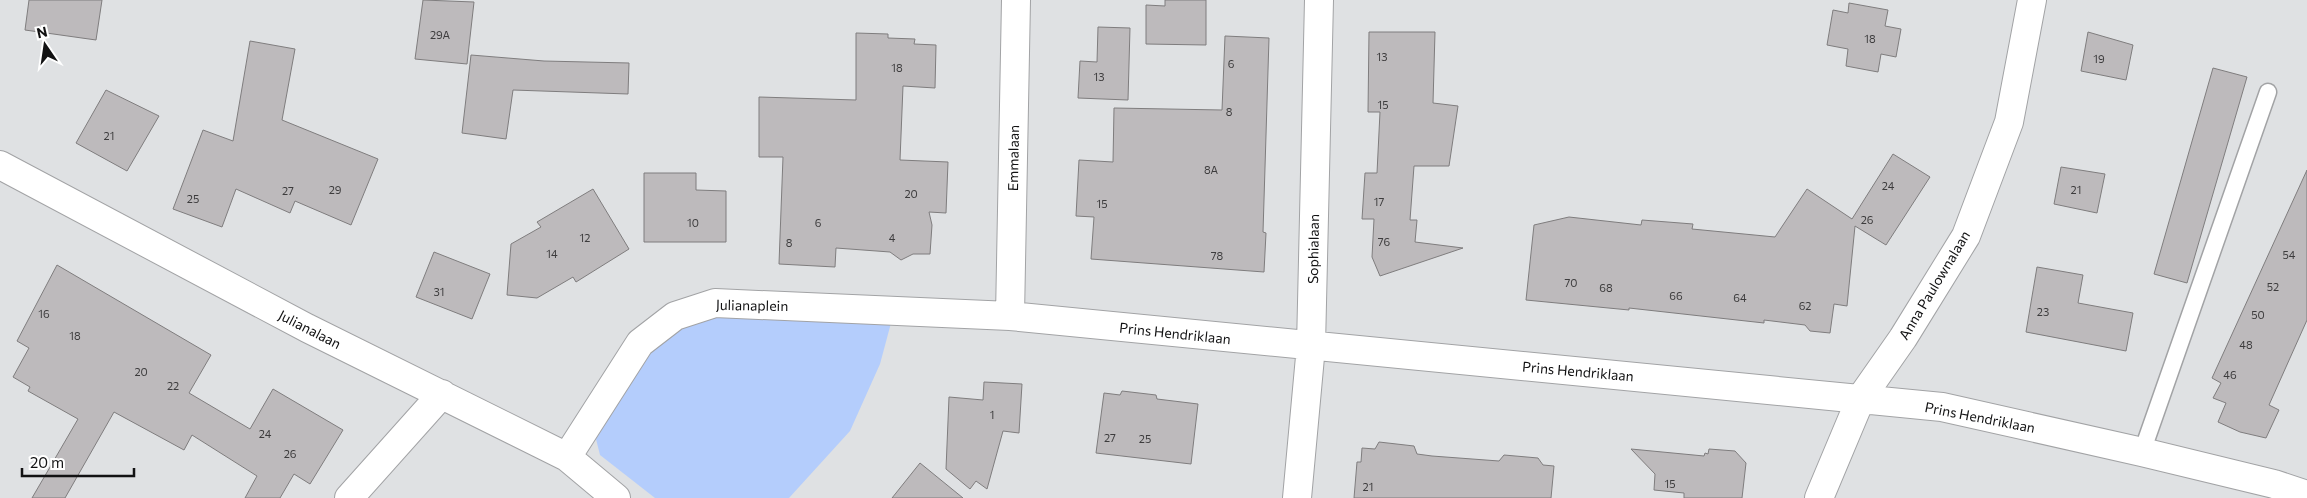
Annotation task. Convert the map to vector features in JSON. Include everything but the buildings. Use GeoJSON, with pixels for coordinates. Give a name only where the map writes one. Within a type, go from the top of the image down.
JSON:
{"type":"FeatureCollection","features":[{"type":"Feature","properties":{"kind":"street","name":"Emmalaan"},"geometry":{"type":"LineString","coordinates":[[1010,316],[1016,0]]}},
{"type":"Feature","properties":{"kind":"street","name":"Sophialaan"},"geometry":{"type":"LineString","coordinates":[[1296,498],[1311,346],[1319,0]]}},
{"type":"Feature","properties":{"kind":"street","name":"Anna Paulownalaan"},"geometry":{"type":"LineString","coordinates":[[1818,498],[1861,398],[1903,338],[1966,236],[2009,122],[2032,0]]}},
{"type":"Feature","properties":{"kind":"street","name":"Julianalaan"},"geometry":{"type":"LineString","coordinates":[[0,164],[29,182],[307,328],[567,457],[616,498]]}},
{"type":"Feature","properties":{"kind":"street","name":"Julianaplein"},"geometry":{"type":"LineString","coordinates":[[567,457],[640,343],[675,316],[715,303],[1010,316]]}},
{"type":"Feature","properties":{"kind":"street","name":"Prins Hendriklaan"},"geometry":{"type":"LineString","coordinates":[[1010,316],[1861,398],[1942,408],[2142,452],[2273,491],[2307,496]]}},
{"type":"Feature","properties":{"kind":"street"},"geometry":{"type":"LineString","coordinates":[[349,498],[442,394]]}},
{"type":"Feature","properties":{"kind":"lane"},"geometry":{"type":"LineString","coordinates":[[2142,452],[2268,92]]}},
{"type":"Feature","properties":{"kind":"shaded area"},"geometry":{"type":"Polygon","coordinates":[[[714,316],[891,323],[880,364],[850,431],[789,498],[655,498],[600,455],[592,423],[669,322],[714,316]]]}}]}
